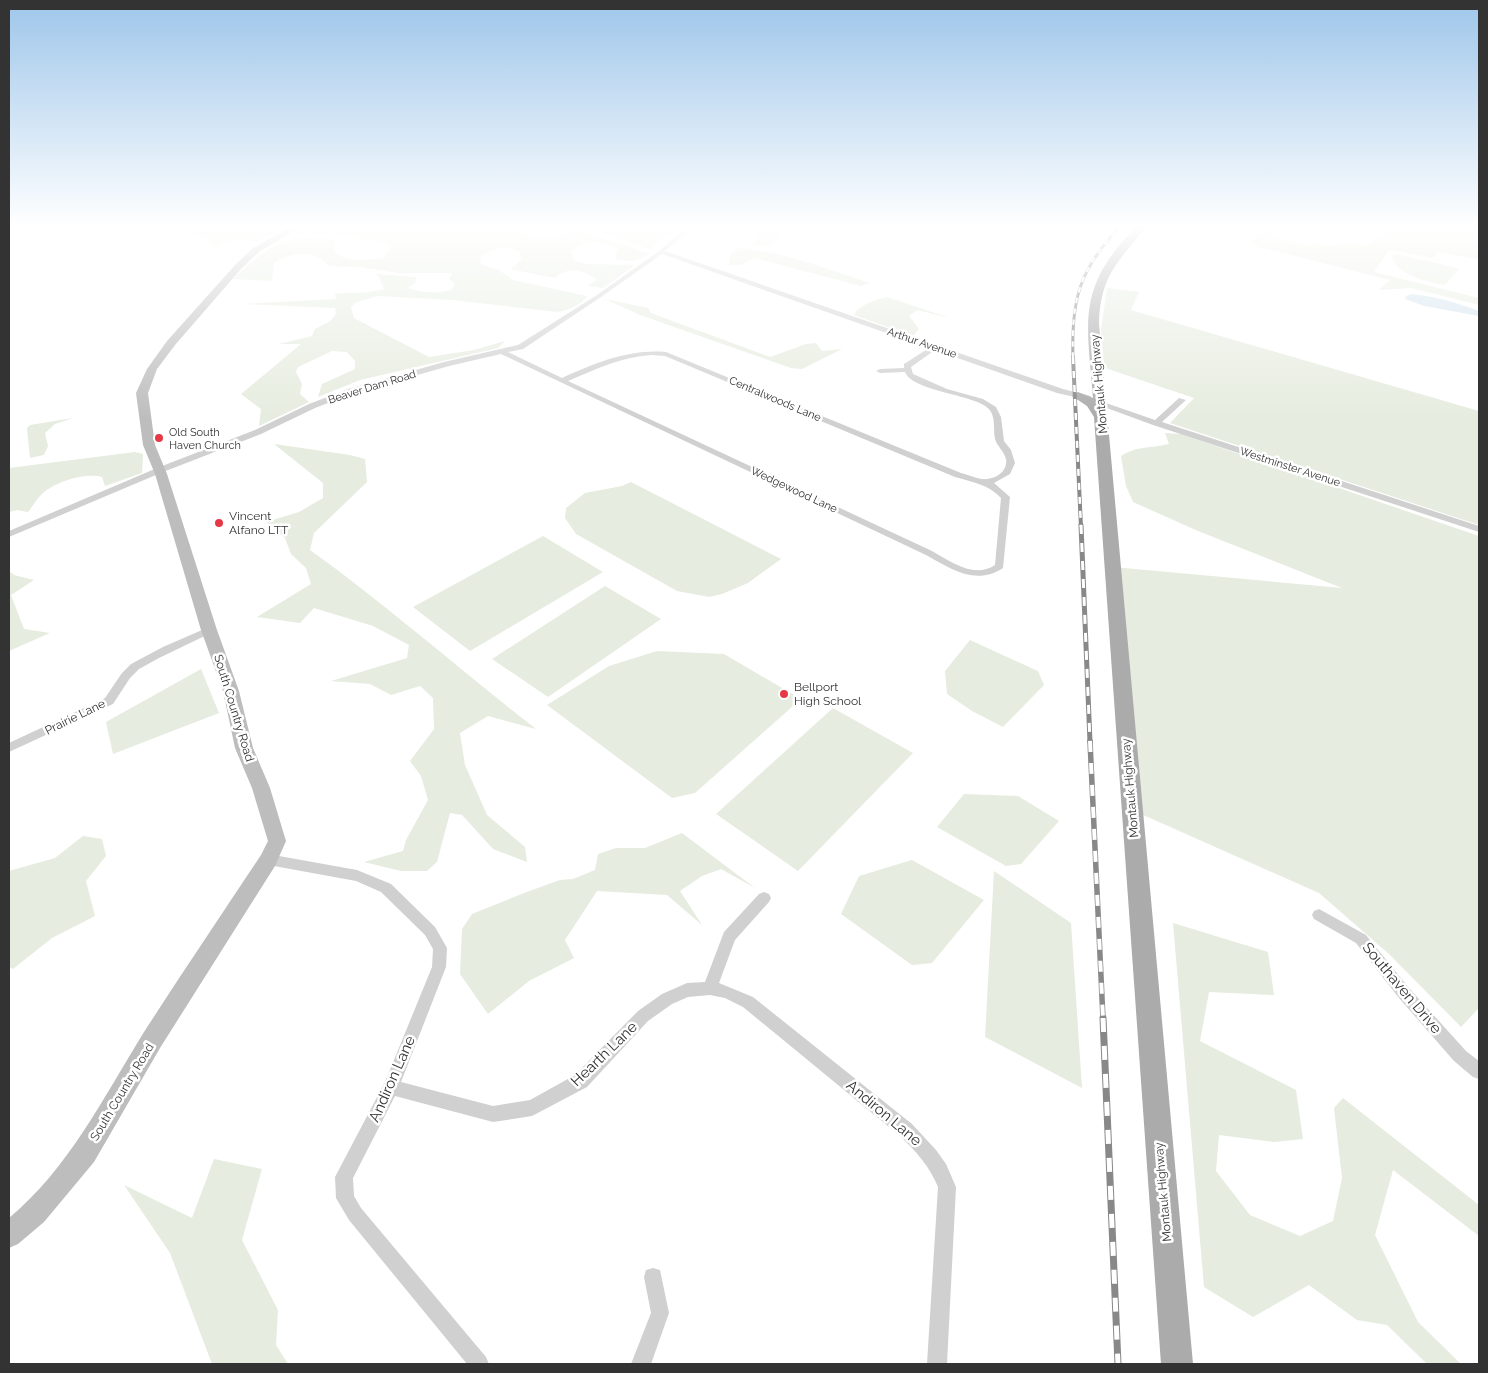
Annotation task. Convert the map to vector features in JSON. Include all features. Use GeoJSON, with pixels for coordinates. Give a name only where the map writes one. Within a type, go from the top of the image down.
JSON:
{"type":"FeatureCollection","features":[{"type":"Feature","properties":{"kind":"main road","name":"South Country Road"},"geometry":{"type":"LineString","coordinates":[[9,1235],[35,1213],[85,1152],[152,1040],[268,860],[276,841],[261,788],[244,748],[231,691],[209,630],[160,470],[149,445],[142,393],[152,369],[217,291]]}},
{"type":"Feature","properties":{"kind":"main road","name":"Montauk Highway"},"geometry":{"type":"LineString","coordinates":[[1097,291],[1093,324],[1177,1364]]}},
{"type":"Feature","properties":{"kind":"main road"},"geometry":{"type":"LineString","coordinates":[[1078,396],[1090,393],[1099,384]]}},
{"type":"Feature","properties":{"kind":"main road"},"geometry":{"type":"LineString","coordinates":[[1078,396],[1092,403],[1102,419]]}},
{"type":"Feature","properties":{"kind":"street","name":"Beaver Dam Road"},"geometry":{"type":"LineString","coordinates":[[9,534],[160,470],[258,432],[312,406],[351,391],[524,345],[607,291]]}},
{"type":"Feature","properties":{"kind":"street","name":"Arthur Avenue"},"geometry":{"type":"LineString","coordinates":[[772,291],[934,348],[1100,402]]}},
{"type":"Feature","properties":{"kind":"street"},"geometry":{"type":"LineString","coordinates":[[934,348],[907,366],[910,374],[925,383],[979,400],[989,405],[996,412],[1000,441],[1007,448],[1009,456],[1008,472],[1005,476],[987,482]]}},
{"type":"Feature","properties":{"kind":"street","name":"Wedgewood Lane"},"geometry":{"type":"LineString","coordinates":[[503,352],[975,575],[993,572],[1000,566],[1006,497],[997,487],[987,482]]}},
{"type":"Feature","properties":{"kind":"street","name":"Centralwoods Lane"},"geometry":{"type":"LineString","coordinates":[[562,381],[618,356],[641,353],[666,354],[958,474],[987,482]]}},
{"type":"Feature","properties":{"kind":"street"},"geometry":{"type":"LineString","coordinates":[[880,370],[908,370]]}},
{"type":"Feature","properties":{"kind":"street"},"geometry":{"type":"LineString","coordinates":[[1156,423],[1182,400]]}},
{"type":"Feature","properties":{"kind":"street","name":"Westminster Avenue"},"geometry":{"type":"LineString","coordinates":[[1100,402],[1156,423],[1479,529]]}},
{"type":"Feature","properties":{"kind":"street","name":"Prairie Lane"},"geometry":{"type":"LineString","coordinates":[[9,748],[109,701],[118,692],[130,671],[149,659],[209,630]]}},
{"type":"Feature","properties":{"kind":"street","name":"Andiron Lane"},"geometry":{"type":"LineString","coordinates":[[268,860],[357,876],[386,888],[430,931],[440,948],[439,967],[390,1087],[344,1177],[345,1198],[355,1214],[479,1364]]}},
{"type":"Feature","properties":{"kind":"street"},"geometry":{"type":"LineString","coordinates":[[710,988],[729,936],[764,898]]}},
{"type":"Feature","properties":{"kind":"street","name":"Southaven Drive"},"geometry":{"type":"LineString","coordinates":[[1318,915],[1361,939],[1404,994],[1460,1056],[1479,1071]]}},
{"type":"Feature","properties":{"kind":"street","name":"Andiron Lane"},"geometry":{"type":"LineString","coordinates":[[710,988],[727,992],[748,1002],[906,1130],[925,1148],[940,1168],[948,1187],[937,1364]]}},
{"type":"Feature","properties":{"kind":"street","name":"Hearth Lane"},"geometry":{"type":"LineString","coordinates":[[390,1087],[494,1114],[532,1108],[580,1081],[643,1016],[666,999],[687,990],[710,988]]}},
{"type":"Feature","properties":{"kind":"street"},"geometry":{"type":"LineString","coordinates":[[642,1364],[660,1313],[654,1277]]}},
{"type":"Feature","properties":{"kind":"shaded area"},"geometry":{"type":"Polygon","coordinates":[[[377,291],[564,291],[587,296],[578,304],[558,312],[451,300],[377,296],[355,303],[351,308],[354,318],[429,357],[474,350],[505,341],[498,348],[360,380],[318,397],[322,384],[355,369],[355,361],[347,352],[332,351],[298,367],[296,372],[302,384],[300,394],[309,402],[259,426],[261,409],[241,394],[301,344],[279,344],[312,336],[315,329],[329,322],[336,314],[335,308],[242,304],[336,299],[335,294],[377,291]]]}},
{"type":"Feature","properties":{"kind":"shaded area"},"geometry":{"type":"Polygon","coordinates":[[[1107,291],[1139,292],[1131,310],[1479,411],[1479,525],[1170,423],[1194,398],[1108,369],[1104,365],[1101,330],[1107,291]]]}},
{"type":"Feature","properties":{"kind":"shaded area"},"geometry":{"type":"Polygon","coordinates":[[[1423,291],[1451,291],[1479,298],[1479,305],[1423,291]]]}},
{"type":"Feature","properties":{"kind":"shaded area"},"geometry":{"type":"Polygon","coordinates":[[[887,297],[950,318],[917,310],[909,316],[919,329],[913,336],[854,315],[864,305],[887,297]]]}},
{"type":"Feature","properties":{"kind":"shaded area"},"geometry":{"type":"Polygon","coordinates":[[[605,299],[648,308],[651,313],[770,357],[806,344],[816,343],[822,351],[842,349],[802,369],[791,368],[640,315],[605,299]]]}},
{"type":"Feature","properties":{"kind":"shaded area"},"geometry":{"type":"Polygon","coordinates":[[[73,418],[55,424],[45,433],[48,446],[44,455],[30,458],[27,428],[30,425],[73,418]]]}},
{"type":"Feature","properties":{"kind":"shaded area"},"geometry":{"type":"Polygon","coordinates":[[[1165,433],[1181,434],[1479,536],[1479,1008],[1461,1027],[1389,954],[1319,893],[1132,810],[1113,567],[1342,588],[1198,531],[1133,502],[1126,486],[1121,456],[1139,449],[1169,444],[1165,433]]]}},
{"type":"Feature","properties":{"kind":"shaded area"},"geometry":{"type":"Polygon","coordinates":[[[274,444],[350,455],[365,459],[367,482],[314,533],[310,550],[368,593],[536,729],[488,716],[460,733],[465,765],[487,815],[525,847],[527,862],[493,849],[462,815],[450,813],[437,862],[427,871],[401,871],[364,862],[403,851],[406,840],[428,800],[421,776],[410,761],[434,729],[433,698],[420,686],[391,695],[370,684],[331,681],[407,658],[409,645],[373,626],[314,608],[300,623],[257,617],[311,584],[306,568],[291,554],[285,538],[266,522],[299,512],[323,498],[323,483],[274,444]]]}},
{"type":"Feature","properties":{"kind":"shaded area"},"geometry":{"type":"Polygon","coordinates":[[[135,452],[143,454],[142,473],[105,486],[102,477],[87,476],[71,479],[48,489],[28,512],[17,510],[9,512],[9,468],[135,452]]]}},
{"type":"Feature","properties":{"kind":"shaded area"},"geometry":{"type":"Polygon","coordinates":[[[631,482],[781,559],[748,583],[722,594],[709,597],[677,591],[576,534],[565,518],[566,508],[585,493],[622,486],[631,482]]]}},
{"type":"Feature","properties":{"kind":"shaded area"},"geometry":{"type":"Polygon","coordinates":[[[543,536],[603,572],[470,651],[413,607],[543,536]]]}},
{"type":"Feature","properties":{"kind":"shaded area"},"geometry":{"type":"Polygon","coordinates":[[[9,571],[14,575],[34,580],[11,595],[24,629],[50,633],[9,651],[9,571]]]}},
{"type":"Feature","properties":{"kind":"shaded area"},"geometry":{"type":"Polygon","coordinates":[[[605,586],[661,619],[548,697],[492,659],[605,586]]]}},
{"type":"Feature","properties":{"kind":"shaded area"},"geometry":{"type":"Polygon","coordinates":[[[970,640],[1038,671],[1044,685],[1003,727],[972,711],[947,694],[945,671],[970,640]]]}},
{"type":"Feature","properties":{"kind":"shaded area"},"geometry":{"type":"Polygon","coordinates":[[[657,651],[724,654],[801,699],[695,793],[672,798],[547,705],[609,666],[657,651]]]}},
{"type":"Feature","properties":{"kind":"shaded area"},"geometry":{"type":"Polygon","coordinates":[[[201,669],[219,713],[113,754],[106,722],[201,669]]]}},
{"type":"Feature","properties":{"kind":"shaded area"},"geometry":{"type":"Polygon","coordinates":[[[833,708],[913,753],[798,871],[716,814],[833,708]]]}},
{"type":"Feature","properties":{"kind":"shaded area"},"geometry":{"type":"Polygon","coordinates":[[[964,794],[1018,796],[1059,821],[1021,864],[1006,866],[937,827],[964,794]]]}},
{"type":"Feature","properties":{"kind":"shaded area"},"geometry":{"type":"Polygon","coordinates":[[[682,833],[755,888],[721,869],[702,876],[680,891],[702,925],[667,895],[597,891],[565,940],[574,958],[529,981],[488,1014],[460,974],[462,929],[472,914],[560,880],[573,879],[595,870],[598,854],[616,848],[645,848],[682,833]]]}},
{"type":"Feature","properties":{"kind":"shaded area"},"geometry":{"type":"Polygon","coordinates":[[[83,836],[102,839],[106,856],[86,881],[95,916],[52,938],[13,969],[9,967],[9,871],[55,858],[83,836]]]}},
{"type":"Feature","properties":{"kind":"shaded area"},"geometry":{"type":"Polygon","coordinates":[[[912,860],[984,900],[932,963],[912,965],[841,914],[859,876],[912,860]]]}},
{"type":"Feature","properties":{"kind":"shaded area"},"geometry":{"type":"Polygon","coordinates":[[[994,871],[1071,923],[1082,1088],[985,1037],[994,871]]]}},
{"type":"Feature","properties":{"kind":"shaded area"},"geometry":{"type":"Polygon","coordinates":[[[1173,923],[1268,952],[1274,995],[1209,992],[1200,1041],[1296,1090],[1303,1139],[1274,1142],[1219,1135],[1216,1171],[1250,1215],[1300,1236],[1333,1221],[1342,1178],[1334,1108],[1343,1098],[1479,1205],[1479,1236],[1393,1170],[1375,1235],[1418,1322],[1461,1364],[1427,1364],[1387,1325],[1357,1320],[1309,1285],[1253,1317],[1204,1287],[1173,923]]]}},
{"type":"Feature","properties":{"kind":"shaded area"},"geometry":{"type":"Polygon","coordinates":[[[214,1159],[262,1169],[242,1240],[278,1310],[276,1345],[288,1364],[212,1364],[170,1253],[124,1185],[192,1218],[214,1159]]]}},
{"type":"Feature","properties":{"kind":"water"},"geometry":{"type":"Polygon","coordinates":[[[1412,294],[1438,298],[1462,305],[1479,311],[1479,316],[1424,306],[1405,299],[1406,296],[1412,294]]]}},
{"type":"Feature","properties":{"kind":"railway"},"geometry":{"type":"LineString","coordinates":[[1073,357],[1074,319],[1079,291]]}},
{"type":"Feature","properties":{"kind":"railway"},"geometry":{"type":"LineString","coordinates":[[1073,357],[1081,527]]}},
{"type":"Feature","properties":{"kind":"railway"},"geometry":{"type":"LineString","coordinates":[[1081,525],[1090,742]]}},
{"type":"Feature","properties":{"kind":"railway"},"geometry":{"type":"LineString","coordinates":[[1090,741],[1103,1019]]}},
{"type":"Feature","properties":{"kind":"railway"},"geometry":{"type":"LineString","coordinates":[[1103,1018],[1118,1364]]}},
{"type":"Feature","properties":{"kind":"place","name":"Old South Haven Church"},"geometry":{"type":"Point","coordinates":[159,438]}},
{"type":"Feature","properties":{"kind":"place","name":"Vincent Alfano LTT"},"geometry":{"type":"Point","coordinates":[219,523]}},
{"type":"Feature","properties":{"kind":"place","name":"Bellport High School"},"geometry":{"type":"Point","coordinates":[784,694]}}]}
